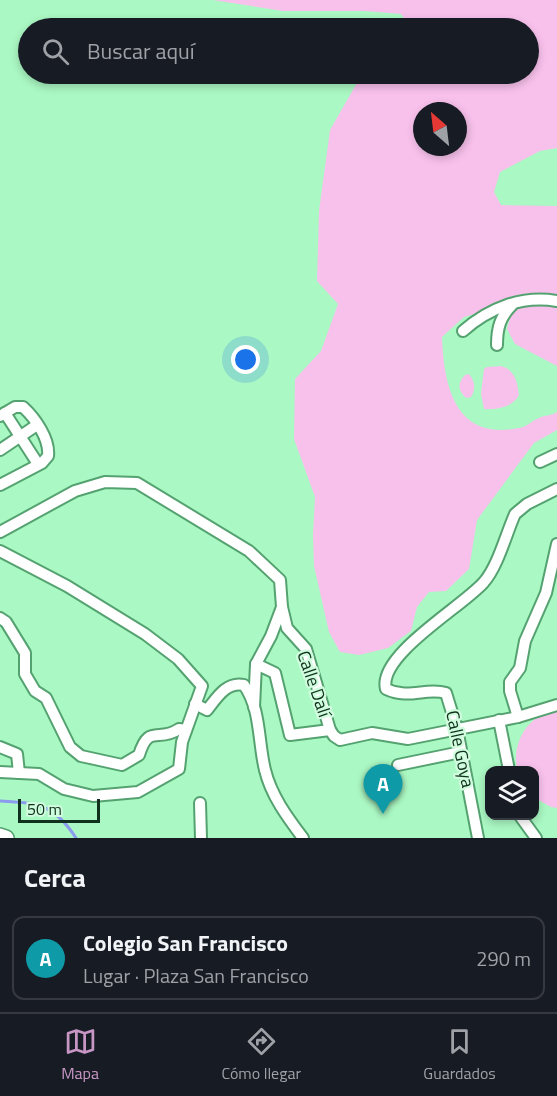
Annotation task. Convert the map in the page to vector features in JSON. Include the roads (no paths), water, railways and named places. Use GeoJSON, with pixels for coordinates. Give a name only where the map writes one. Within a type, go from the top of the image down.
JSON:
{"type":"FeatureCollection","features":[{"type":"Feature","properties":{"kind":"main road"},"geometry":{"type":"LineString","coordinates":[[0,836],[6,838]]}},
{"type":"Feature","properties":{"kind":"street"},"geometry":{"type":"LineString","coordinates":[[463,331],[492,309],[532,299],[557,301]]}},
{"type":"Feature","properties":{"kind":"street"},"geometry":{"type":"LineString","coordinates":[[497,345],[498,324],[503,314],[514,303]]}},
{"type":"Feature","properties":{"kind":"street"},"geometry":{"type":"LineString","coordinates":[[2,480],[38,464],[48,456],[49,447],[37,425],[23,407],[15,407],[2,414],[38,464]]}},
{"type":"Feature","properties":{"kind":"street"},"geometry":{"type":"LineString","coordinates":[[0,450],[37,425]]}},
{"type":"Feature","properties":{"kind":"street"},"geometry":{"type":"LineString","coordinates":[[540,462],[557,454]]}},
{"type":"Feature","properties":{"kind":"street"},"geometry":{"type":"LineString","coordinates":[[0,532],[75,491],[105,482],[137,483],[249,551],[280,580],[282,607],[272,636],[256,664],[254,707]]}},
{"type":"Feature","properties":{"kind":"street","name":"Calle Goya"},"geometry":{"type":"LineString","coordinates":[[478,838],[457,729],[446,693],[439,691],[414,695],[394,693],[386,689],[384,682],[390,670],[414,640],[446,612],[470,597],[486,581],[515,514],[527,504],[557,489]]}},
{"type":"Feature","properties":{"kind":"street"},"geometry":{"type":"LineString","coordinates":[[518,717],[510,691],[510,682],[520,668],[525,641],[546,594],[557,544]]}},
{"type":"Feature","properties":{"kind":"street"},"geometry":{"type":"LineString","coordinates":[[0,551],[67,586],[145,634],[178,659],[202,686],[182,742],[179,770],[138,792],[93,796],[64,789],[39,774],[0,772]]}},
{"type":"Feature","properties":{"kind":"street","name":"Calle Dalí"},"geometry":{"type":"LineString","coordinates":[[282,607],[287,628],[306,649],[330,730]]}},
{"type":"Feature","properties":{"kind":"street"},"geometry":{"type":"LineString","coordinates":[[0,618],[6,622],[26,653],[25,674],[35,691],[46,698],[70,747],[81,756],[122,765],[139,755],[143,741],[150,735],[172,733],[179,729],[186,730]]}},
{"type":"Feature","properties":{"kind":"street"},"geometry":{"type":"LineString","coordinates":[[256,664],[275,673],[290,735],[330,730],[340,740],[372,733],[408,739],[518,717],[557,705]]}},
{"type":"Feature","properties":{"kind":"street"},"geometry":{"type":"LineString","coordinates":[[195,704],[207,710],[231,685],[244,685],[254,707],[265,771],[283,812],[303,838]]}},
{"type":"Feature","properties":{"kind":"street"},"geometry":{"type":"LineString","coordinates":[[499,720],[508,766]]}},
{"type":"Feature","properties":{"kind":"street"},"geometry":{"type":"LineString","coordinates":[[0,747],[17,754],[18,773]]}},
{"type":"Feature","properties":{"kind":"street"},"geometry":{"type":"LineString","coordinates":[[398,765],[461,752]]}},
{"type":"Feature","properties":{"kind":"street"},"geometry":{"type":"LineString","coordinates":[[200,803],[201,838]]}},
{"type":"Feature","properties":{"kind":"street"},"geometry":{"type":"LineString","coordinates":[[523,820],[536,838]]}},
{"type":"Feature","properties":{"kind":"waterway"},"geometry":{"type":"LineString","coordinates":[[0,801],[25,803],[44,808],[60,818],[76,838]]}},
{"type":"Feature","properties":{"kind":"place","name":"Colegio San Francisco"},"geometry":{"type":"Point","coordinates":[383,814]}}]}
